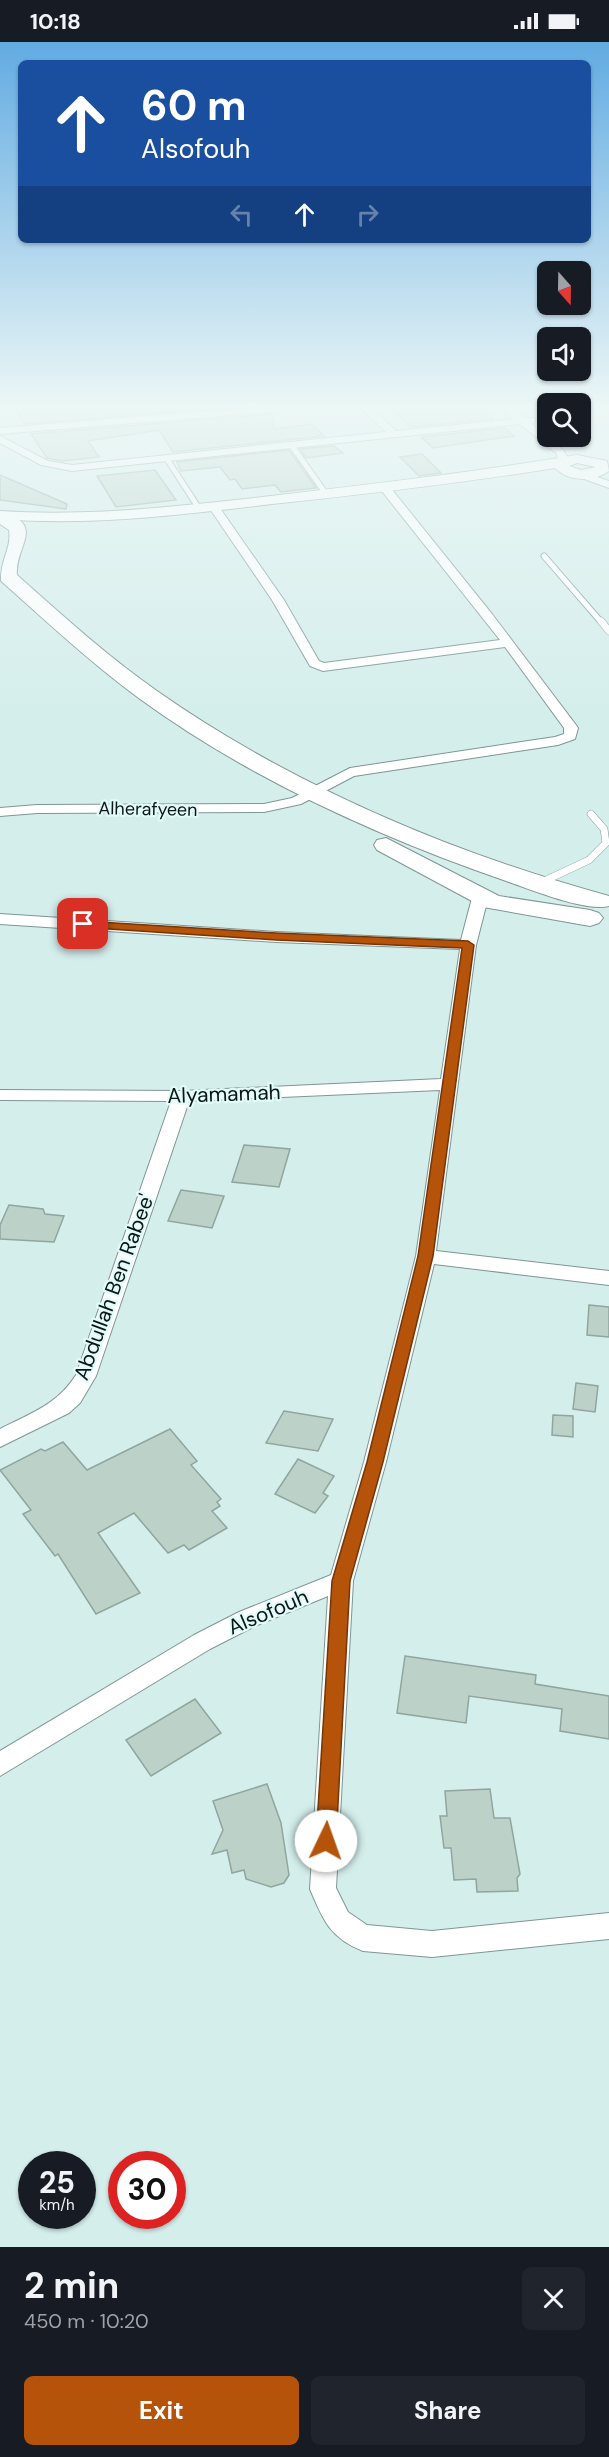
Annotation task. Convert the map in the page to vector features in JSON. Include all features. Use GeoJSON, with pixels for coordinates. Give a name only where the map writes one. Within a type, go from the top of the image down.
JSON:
{"type":"FeatureCollection","features":[{"type":"Feature","properties":{"kind":"main road"},"geometry":{"type":"LineString","coordinates":[[0,516],[13,523],[20,540],[1,565],[8,578],[146,693],[305,796],[480,897],[507,905],[602,911]]}},
{"type":"Feature","properties":{"kind":"main road"},"geometry":{"type":"LineString","coordinates":[[0,590],[107,681],[152,715],[209,752],[305,796],[539,884],[602,911]]}},
{"type":"Feature","properties":{"kind":"main road"},"geometry":{"type":"LineString","coordinates":[[480,897],[480,889],[487,881],[515,875]]}},
{"type":"Feature","properties":{"kind":"main road"},"geometry":{"type":"LineString","coordinates":[[507,905],[528,899],[536,892],[539,884]]}},
{"type":"Feature","properties":{"kind":"street"},"geometry":{"type":"LineString","coordinates":[[0,516],[56,519],[164,511]]}},
{"type":"Feature","properties":{"kind":"street"},"geometry":{"type":"LineString","coordinates":[[208,511],[278,600],[315,663],[323,667],[508,643]]}},
{"type":"Feature","properties":{"kind":"street"},"geometry":{"type":"LineString","coordinates":[[403,511],[508,643]]}},
{"type":"Feature","properties":{"kind":"street"},"geometry":{"type":"LineString","coordinates":[[20,540],[121,515]]}},
{"type":"Feature","properties":{"kind":"street","name":"Alherafyeen"},"geometry":{"type":"LineString","coordinates":[[0,812],[37,808],[250,810],[305,796],[350,772],[558,741],[570,736],[571,728],[508,643]]}},
{"type":"Feature","properties":{"kind":"street"},"geometry":{"type":"LineString","coordinates":[[480,897],[468,945],[426,1256],[375,1462],[341,1581],[323,1889],[338,1921],[363,1938],[432,1944],[609,1926]]}},
{"type":"Feature","properties":{"kind":"street"},"geometry":{"type":"LineString","coordinates":[[0,919],[276,937],[468,945]]}},
{"type":"Feature","properties":{"kind":"street","name":"Alyamamah"},"geometry":{"type":"LineString","coordinates":[[0,1095],[182,1096],[449,1084]]}},
{"type":"Feature","properties":{"kind":"street","name":"Abdullah Ben Rabee'"},"geometry":{"type":"LineString","coordinates":[[0,1439],[62,1407],[73,1397],[86,1376],[182,1096]]}},
{"type":"Feature","properties":{"kind":"street"},"geometry":{"type":"LineString","coordinates":[[426,1256],[609,1278]]}},
{"type":"Feature","properties":{"kind":"street","name":"Alsofouh"},"geometry":{"type":"LineString","coordinates":[[0,1765],[202,1642],[247,1619],[341,1581]]}},
{"type":"Feature","properties":{"kind":"lane"},"geometry":{"type":"LineString","coordinates":[[544,556],[609,631]]}},
{"type":"Feature","properties":{"kind":"lane"},"geometry":{"type":"LineString","coordinates":[[539,884],[589,860],[606,843],[604,829],[591,814]]}},
{"type":"Feature","properties":{"kind":"building"},"geometry":{"type":"Polygon","coordinates":[[[244,1145],[290,1149],[279,1187],[232,1182],[244,1145]]]}},
{"type":"Feature","properties":{"kind":"building"},"geometry":{"type":"Polygon","coordinates":[[[181,1190],[224,1196],[212,1228],[168,1221],[181,1190]]]}},
{"type":"Feature","properties":{"kind":"building"},"geometry":{"type":"Polygon","coordinates":[[[9,1205],[43,1209],[45,1214],[64,1216],[54,1242],[0,1239],[0,1225],[9,1205]]]}},
{"type":"Feature","properties":{"kind":"building"},"geometry":{"type":"Polygon","coordinates":[[[589,1305],[609,1307],[609,1337],[587,1335],[589,1305]]]}},
{"type":"Feature","properties":{"kind":"building"},"geometry":{"type":"Polygon","coordinates":[[[576,1383],[598,1386],[595,1412],[573,1409],[576,1383]]]}},
{"type":"Feature","properties":{"kind":"building"},"geometry":{"type":"Polygon","coordinates":[[[284,1411],[333,1419],[318,1451],[266,1443],[284,1411]]]}},
{"type":"Feature","properties":{"kind":"building"},"geometry":{"type":"Polygon","coordinates":[[[553,1415],[573,1416],[573,1437],[552,1435],[553,1415]]]}},
{"type":"Feature","properties":{"kind":"building"},"geometry":{"type":"Polygon","coordinates":[[[170,1429],[197,1461],[191,1465],[221,1499],[217,1502],[220,1506],[212,1511],[227,1528],[189,1550],[184,1545],[168,1553],[134,1513],[98,1533],[140,1593],[96,1614],[58,1554],[55,1556],[23,1514],[31,1510],[0,1470],[41,1449],[45,1451],[63,1442],[87,1470],[170,1429]]]}},
{"type":"Feature","properties":{"kind":"building"},"geometry":{"type":"Polygon","coordinates":[[[298,1459],[334,1476],[323,1493],[328,1496],[315,1513],[275,1494],[298,1459]]]}},
{"type":"Feature","properties":{"kind":"building"},"geometry":{"type":"Polygon","coordinates":[[[405,1656],[536,1675],[535,1684],[609,1696],[609,1739],[560,1731],[562,1709],[469,1696],[466,1723],[397,1713],[405,1656]]]}},
{"type":"Feature","properties":{"kind":"building"},"geometry":{"type":"Polygon","coordinates":[[[195,1699],[221,1733],[151,1776],[126,1740],[195,1699]]]}},
{"type":"Feature","properties":{"kind":"building"},"geometry":{"type":"Polygon","coordinates":[[[267,1784],[281,1823],[289,1875],[284,1883],[271,1887],[246,1879],[244,1870],[232,1873],[227,1850],[212,1854],[223,1830],[213,1801],[267,1784]]]}},
{"type":"Feature","properties":{"kind":"building"},"geometry":{"type":"Polygon","coordinates":[[[490,1789],[494,1818],[510,1818],[520,1874],[517,1878],[518,1891],[477,1892],[476,1879],[454,1880],[451,1848],[444,1848],[440,1816],[447,1816],[445,1791],[490,1789]]]}},
{"type":"Feature","properties":{"kind":"route"},"geometry":{"type":"LineString","coordinates":[[83,924],[276,937],[468,945],[426,1256],[375,1462],[341,1581],[326,1841]]}}]}
